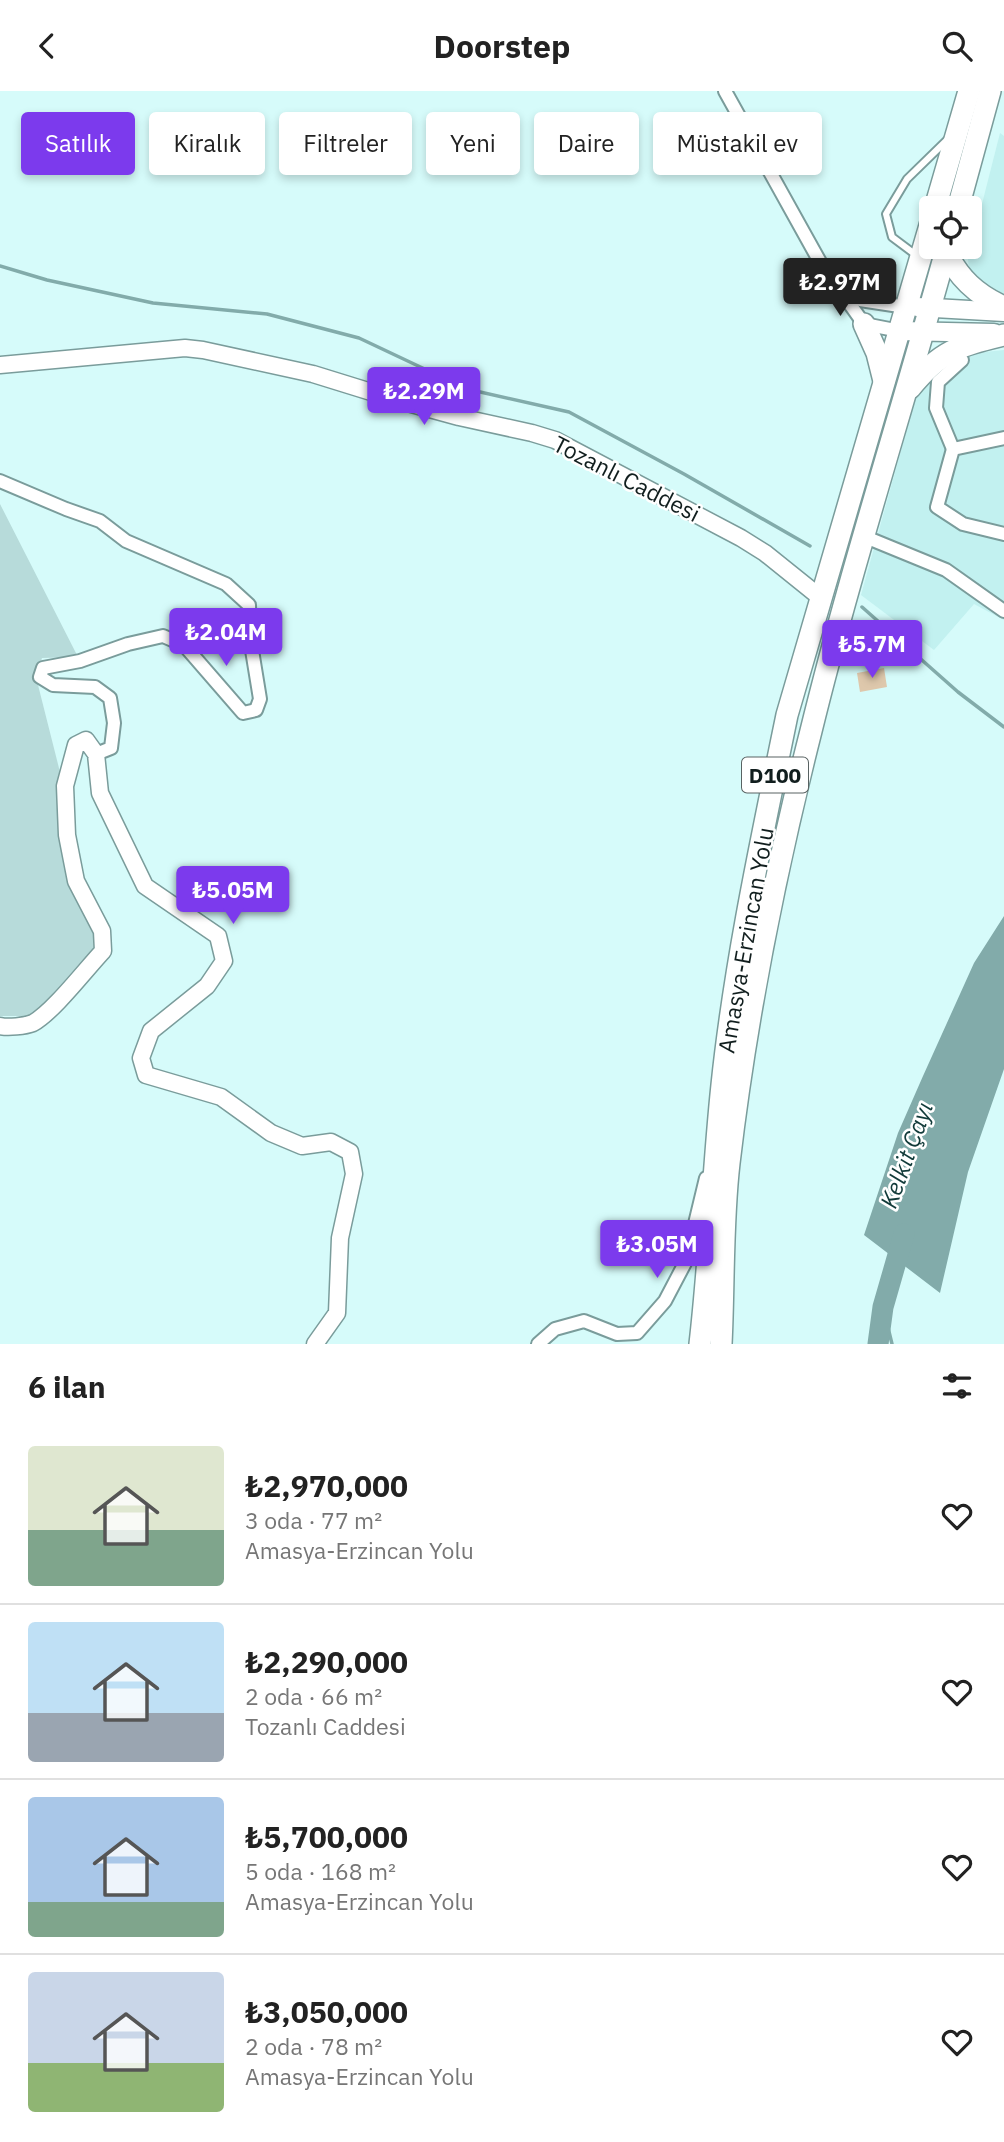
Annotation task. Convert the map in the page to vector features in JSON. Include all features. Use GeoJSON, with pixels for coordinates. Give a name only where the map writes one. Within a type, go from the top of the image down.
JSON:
{"type":"FeatureCollection","features":[{"type":"Feature","properties":{"kind":"highway"},"geometry":{"type":"LineString","coordinates":[[938,196],[969,91]]}},
{"type":"Feature","properties":{"kind":"highway"},"geometry":{"type":"LineString","coordinates":[[961,196],[990,91]]}},
{"type":"Feature","properties":{"kind":"highway","name":"Amasya-Erzincan Yolu"},"geometry":{"type":"LineString","coordinates":[[701,1344],[718,1134],[732,1009],[787,715],[921,259]]}},
{"type":"Feature","properties":{"kind":"highway","name":"D100"},"geometry":{"type":"LineString","coordinates":[[721,1344],[729,1168],[760,957],[811,731],[863,537],[944,259]]}},
{"type":"Feature","properties":{"kind":"highway"},"geometry":{"type":"LineString","coordinates":[[953,259],[965,281],[1004,309]]}},
{"type":"Feature","properties":{"kind":"highway"},"geometry":{"type":"LineString","coordinates":[[864,324],[877,353],[885,384]]}},
{"type":"Feature","properties":{"kind":"highway"},"geometry":{"type":"LineString","coordinates":[[905,395],[931,364],[949,351],[1004,334]]}},
{"type":"Feature","properties":{"kind":"main road"},"geometry":{"type":"LineString","coordinates":[[906,307],[1004,309]]}},
{"type":"Feature","properties":{"kind":"main road"},"geometry":{"type":"LineString","coordinates":[[900,331],[1004,334]]}},
{"type":"Feature","properties":{"kind":"street"},"geometry":{"type":"LineString","coordinates":[[725,91],[824,271],[864,324],[900,331]]}},
{"type":"Feature","properties":{"kind":"street"},"geometry":{"type":"LineString","coordinates":[[842,293],[860,300],[906,307]]}},
{"type":"Feature","properties":{"kind":"street","name":"Tozanlı Caddesi"},"geometry":{"type":"LineString","coordinates":[[0,365],[185,348],[204,350],[313,374],[459,417],[532,433],[577,450],[741,538],[765,553],[821,599]]}},
{"type":"Feature","properties":{"kind":"street"},"geometry":{"type":"LineString","coordinates":[[962,361],[938,382],[936,408],[953,449],[937,507],[963,524],[1004,534]]}},
{"type":"Feature","properties":{"kind":"street"},"geometry":{"type":"LineString","coordinates":[[953,449],[1004,438]]}},
{"type":"Feature","properties":{"kind":"street"},"geometry":{"type":"LineString","coordinates":[[0,481],[100,521],[126,541],[226,584],[249,605],[250,638],[260,699],[256,710],[243,713],[184,645],[163,636],[128,644],[80,661],[43,668],[40,677],[52,685],[95,687],[110,698],[114,723],[111,748],[96,754]]}},
{"type":"Feature","properties":{"kind":"street"},"geometry":{"type":"LineString","coordinates":[[863,537],[946,570],[1004,611]]}},
{"type":"Feature","properties":{"kind":"street"},"geometry":{"type":"LineString","coordinates":[[0,1026],[5,1028],[32,1023],[56,1003],[103,951],[102,931],[76,881],[67,835],[65,786],[76,745],[86,740],[96,754],[100,793],[145,886],[218,936],[223,961],[207,986],[151,1031],[141,1058],[146,1075],[221,1097],[271,1133],[302,1146],[331,1142],[350,1152],[354,1174],[340,1238],[337,1313],[315,1344]]}},
{"type":"Feature","properties":{"kind":"street"},"geometry":{"type":"LineString","coordinates":[[538,1344],[555,1329],[584,1321],[617,1334],[637,1333],[656,1312],[665,1301],[686,1261],[718,1134]]}},
{"type":"Feature","properties":{"kind":"lane"},"geometry":{"type":"LineString","coordinates":[[919,257],[892,237],[886,214],[907,179],[958,129]]}},
{"type":"Feature","properties":{"kind":"shaded area"},"geometry":{"type":"Polygon","coordinates":[[[1000,133],[1004,136],[1004,293],[984,289],[969,270],[968,259],[982,259],[982,204],[1000,133]]]}},
{"type":"Feature","properties":{"kind":"shaded area"},"geometry":{"type":"Polygon","coordinates":[[[1004,350],[1004,620],[974,604],[934,650],[861,595],[918,389],[947,361],[975,353],[1004,350]]]}},
{"type":"Feature","properties":{"kind":"shaded area"},"geometry":{"type":"Polygon","coordinates":[[[0,504],[78,657],[42,658],[36,677],[63,784],[73,879],[99,944],[48,1002],[31,1016],[0,1016],[0,504]]]}},
{"type":"Feature","properties":{"kind":"water"},"geometry":{"type":"Polygon","coordinates":[[[1004,916],[1004,1069],[968,1172],[940,1293],[864,1235],[898,1133],[923,1076],[974,963],[1004,916]]]}},
{"type":"Feature","properties":{"kind":"building"},"geometry":{"type":"Polygon","coordinates":[[[884,668],[887,687],[860,692],[857,673],[884,668]]]}},
{"type":"Feature","properties":{"kind":"waterway"},"geometry":{"type":"LineString","coordinates":[[0,266],[47,280],[153,303],[267,314],[359,338],[467,389],[569,412],[810,546]]}},
{"type":"Feature","properties":{"kind":"waterway"},"geometry":{"type":"LineString","coordinates":[[862,607],[958,692],[1004,727]]}},
{"type":"Feature","properties":{"kind":"waterway","name":"Kelkit Çayı"},"geometry":{"type":"LineString","coordinates":[[878,1344],[883,1307],[904,1234]]}},
{"type":"Feature","properties":{"kind":"waterway"},"geometry":{"type":"LineString","coordinates":[[883,1307],[892,1344]]}}]}
